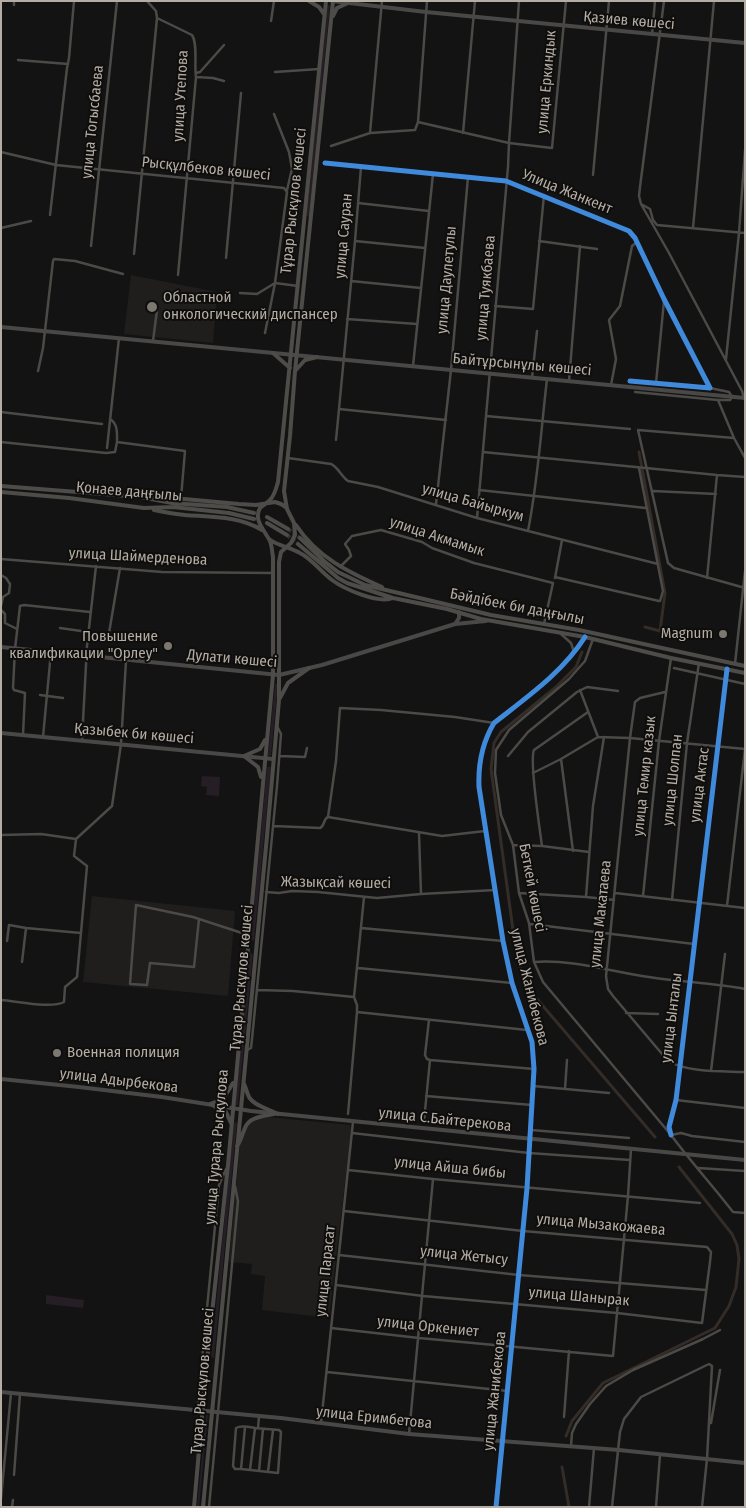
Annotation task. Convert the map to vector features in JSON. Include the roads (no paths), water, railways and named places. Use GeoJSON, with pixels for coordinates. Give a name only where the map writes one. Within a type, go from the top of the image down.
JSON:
{"type":"FeatureCollection","features":[{"type":"Feature","properties":{"kind":"main road"},"geometry":{"type":"LineString","coordinates":[[309,1],[318,7],[324,16]]}},
{"type":"Feature","properties":{"kind":"main road","name":"Тұрар Рыскұлов көшесі"},"geometry":{"type":"LineString","coordinates":[[262,530],[258,516],[260,509],[274,494],[278,482],[293,370],[292,355],[297,286],[326,1]]}},
{"type":"Feature","properties":{"kind":"main road","name":"Тұрар Рыскұлов көшесі"},"geometry":{"type":"LineString","coordinates":[[297,355],[333,1]]}},
{"type":"Feature","properties":{"kind":"main road","name":"Қазиев көшесі"},"geometry":{"type":"LineString","coordinates":[[333,1],[473,17],[745,43]]}},
{"type":"Feature","properties":{"kind":"main road"},"geometry":{"type":"LineString","coordinates":[[332,18],[338,8],[347,2]]}},
{"type":"Feature","properties":{"kind":"main road"},"geometry":{"type":"LineString","coordinates":[[304,218],[311,219]]}},
{"type":"Feature","properties":{"kind":"main road"},"geometry":{"type":"LineString","coordinates":[[1,327],[292,355]]}},
{"type":"Feature","properties":{"kind":"main road"},"geometry":{"type":"LineString","coordinates":[[273,353],[293,370]]}},
{"type":"Feature","properties":{"kind":"main road","name":"Байтұрсынұлы көшесі"},"geometry":{"type":"LineString","coordinates":[[292,355],[744,398]]}},
{"type":"Feature","properties":{"kind":"main road"},"geometry":{"type":"LineString","coordinates":[[297,355],[293,370],[288,458],[284,491],[288,509],[302,535],[331,562],[391,591]]}},
{"type":"Feature","properties":{"kind":"main road"},"geometry":{"type":"LineString","coordinates":[[293,370],[305,360],[317,357]]}},
{"type":"Feature","properties":{"kind":"main road"},"geometry":{"type":"LineString","coordinates":[[1,486],[141,498],[172,503],[227,507],[254,512]]}},
{"type":"Feature","properties":{"kind":"main road","name":"Қонаев даңғылы"},"geometry":{"type":"LineString","coordinates":[[1,492],[69,498],[144,508],[173,507],[229,513],[254,519]]}},
{"type":"Feature","properties":{"kind":"main road"},"geometry":{"type":"LineString","coordinates":[[141,498],[181,498],[256,505],[278,503],[288,509]]}},
{"type":"Feature","properties":{"kind":"main road"},"geometry":{"type":"LineString","coordinates":[[144,508],[182,515],[225,518],[252,524],[262,530],[276,545],[288,547],[302,554],[333,581],[344,587],[381,600],[393,598]]}},
{"type":"Feature","properties":{"kind":"main road"},"geometry":{"type":"LineString","coordinates":[[266,517],[288,529]]}},
{"type":"Feature","properties":{"kind":"main road"},"geometry":{"type":"LineString","coordinates":[[267,523],[287,535]]}},
{"type":"Feature","properties":{"kind":"main road","name":"Тұрар Рыскұлов көшесі"},"geometry":{"type":"LineString","coordinates":[[203,1507],[279,700],[279,562],[281,552],[288,547],[295,535],[294,523]]}},
{"type":"Feature","properties":{"kind":"main road","name":"Бәйдібек би даңғылы"},"geometry":{"type":"LineString","coordinates":[[300,538],[338,572],[365,585],[491,615],[579,630],[745,666]]}},
{"type":"Feature","properties":{"kind":"main road"},"geometry":{"type":"LineString","coordinates":[[264,758],[273,675],[273,557],[269,539]]}},
{"type":"Feature","properties":{"kind":"main road","name":"Бәйдібек би даңғылы"},"geometry":{"type":"LineString","coordinates":[[298,544],[338,578],[347,583],[393,598],[481,618],[584,637],[671,658],[745,673]]}},
{"type":"Feature","properties":{"kind":"main road"},"geometry":{"type":"LineString","coordinates":[[455,624],[459,618],[458,612]]}},
{"type":"Feature","properties":{"kind":"main road","name":"Дулати көшесі"},"geometry":{"type":"LineString","coordinates":[[1,647],[279,676],[455,624],[491,620]]}},
{"type":"Feature","properties":{"kind":"main road"},"geometry":{"type":"LineString","coordinates":[[279,700],[288,683],[309,668]]}},
{"type":"Feature","properties":{"kind":"main road","name":"Қазыбек би көшесі"},"geometry":{"type":"LineString","coordinates":[[1,733],[273,759]]}},
{"type":"Feature","properties":{"kind":"main road"},"geometry":{"type":"LineString","coordinates":[[244,756],[260,749],[267,733]]}},
{"type":"Feature","properties":{"kind":"main road"},"geometry":{"type":"LineString","coordinates":[[244,756],[256,764],[259,769],[262,787]]}},
{"type":"Feature","properties":{"kind":"main road","name":"улица Турара Рыскулова"},"geometry":{"type":"LineString","coordinates":[[194,1507],[200,1411],[228,1165],[264,758]]}},
{"type":"Feature","properties":{"kind":"main road"},"geometry":{"type":"LineString","coordinates":[[247,946],[256,947]]}},
{"type":"Feature","properties":{"kind":"main road","name":"улица Адырбекова"},"geometry":{"type":"LineString","coordinates":[[1,1079],[80,1087],[232,1109]]}},
{"type":"Feature","properties":{"kind":"main road"},"geometry":{"type":"LineString","coordinates":[[211,1105],[224,1099],[235,1079]]}},
{"type":"Feature","properties":{"kind":"main road"},"geometry":{"type":"LineString","coordinates":[[243,1082],[250,1098],[255,1104],[267,1108],[276,1114]]}},
{"type":"Feature","properties":{"kind":"main road"},"geometry":{"type":"LineString","coordinates":[[211,1105],[226,1112],[231,1124]]}},
{"type":"Feature","properties":{"kind":"main road","name":"улица С.Байтерекова"},"geometry":{"type":"LineString","coordinates":[[232,1109],[745,1160]]}},
{"type":"Feature","properties":{"kind":"main road"},"geometry":{"type":"LineString","coordinates":[[237,1146],[248,1122],[276,1114]]}},
{"type":"Feature","properties":{"kind":"main road"},"geometry":{"type":"LineString","coordinates":[[207,1360],[216,1361]]}},
{"type":"Feature","properties":{"kind":"main road","name":"улица Еримбетова"},"geometry":{"type":"LineString","coordinates":[[1,1392],[217,1412],[410,1434],[618,1450],[745,1463]]}},
{"type":"Feature","properties":{"kind":"street"},"geometry":{"type":"LineString","coordinates":[[50,215],[70,58],[74,1]]}},
{"type":"Feature","properties":{"kind":"street","name":"улица Тогысбаева"},"geometry":{"type":"LineString","coordinates":[[91,246],[117,1]]}},
{"type":"Feature","properties":{"kind":"street"},"geometry":{"type":"LineString","coordinates":[[134,254],[157,18],[156,10],[146,1]]}},
{"type":"Feature","properties":{"kind":"street"},"geometry":{"type":"LineString","coordinates":[[270,21],[274,1]]}},
{"type":"Feature","properties":{"kind":"street"},"geometry":{"type":"LineString","coordinates":[[370,132],[382,1]]}},
{"type":"Feature","properties":{"kind":"street"},"geometry":{"type":"LineString","coordinates":[[331,146],[370,132],[415,130],[418,122],[427,1]]}},
{"type":"Feature","properties":{"kind":"street"},"geometry":{"type":"LineString","coordinates":[[463,133],[475,1]]}},
{"type":"Feature","properties":{"kind":"street","name":"улица Туякбаева"},"geometry":{"type":"LineString","coordinates":[[477,518],[508,167],[508,142],[519,1]]}},
{"type":"Feature","properties":{"kind":"street","name":"улица Еркиндык"},"geometry":{"type":"LineString","coordinates":[[418,122],[508,142],[552,148],[566,1]]}},
{"type":"Feature","properties":{"kind":"street"},"geometry":{"type":"LineString","coordinates":[[593,175],[609,1]]}},
{"type":"Feature","properties":{"kind":"street"},"geometry":{"type":"LineString","coordinates":[[652,35],[656,1]]}},
{"type":"Feature","properties":{"kind":"street"},"geometry":{"type":"LineString","coordinates":[[664,1],[639,196],[641,204],[742,390],[744,398]]}},
{"type":"Feature","properties":{"kind":"street"},"geometry":{"type":"LineString","coordinates":[[692,228],[714,1]]}},
{"type":"Feature","properties":{"kind":"street","name":"улица Утепова"},"geometry":{"type":"LineString","coordinates":[[157,18],[194,37],[196,75],[178,275]]}},
{"type":"Feature","properties":{"kind":"street"},"geometry":{"type":"LineString","coordinates":[[196,75],[224,45]]}},
{"type":"Feature","properties":{"kind":"street"},"geometry":{"type":"LineString","coordinates":[[18,60],[68,64]]}},
{"type":"Feature","properties":{"kind":"street"},"geometry":{"type":"LineString","coordinates":[[275,72],[319,69]]}},
{"type":"Feature","properties":{"kind":"street"},"geometry":{"type":"LineString","coordinates":[[196,75],[224,81]]}},
{"type":"Feature","properties":{"kind":"street"},"geometry":{"type":"LineString","coordinates":[[226,258],[241,93]]}},
{"type":"Feature","properties":{"kind":"street"},"geometry":{"type":"LineString","coordinates":[[274,114],[292,168],[287,192]]}},
{"type":"Feature","properties":{"kind":"street"},"geometry":{"type":"LineString","coordinates":[[725,360],[739,233],[745,150]]}},
{"type":"Feature","properties":{"kind":"street","name":"Рысқұлбеков көшесі"},"geometry":{"type":"LineString","coordinates":[[1,152],[56,165],[284,188],[287,192],[275,283],[265,333]]}},
{"type":"Feature","properties":{"kind":"street","name":"Улица Жанкент"},"geometry":{"type":"LineString","coordinates":[[325,163],[506,181],[629,231],[710,388]]}},
{"type":"Feature","properties":{"kind":"street","name":"улица Сауран"},"geometry":{"type":"LineString","coordinates":[[336,440],[361,166]]}},
{"type":"Feature","properties":{"kind":"street"},"geometry":{"type":"LineString","coordinates":[[413,366],[433,174]]}},
{"type":"Feature","properties":{"kind":"street","name":"улица Даулетулы"},"geometry":{"type":"LineString","coordinates":[[436,504],[451,370],[468,177]]}},
{"type":"Feature","properties":{"kind":"street"},"geometry":{"type":"LineString","coordinates":[[495,306],[533,309],[544,195]]}},
{"type":"Feature","properties":{"kind":"street"},"geometry":{"type":"LineString","coordinates":[[358,204],[429,211]]}},
{"type":"Feature","properties":{"kind":"street"},"geometry":{"type":"LineString","coordinates":[[641,204],[650,210],[653,220],[657,225],[745,233]]}},
{"type":"Feature","properties":{"kind":"street"},"geometry":{"type":"LineString","coordinates":[[1,228],[31,221]]}},
{"type":"Feature","properties":{"kind":"street"},"geometry":{"type":"LineString","coordinates":[[355,241],[425,248]]}},
{"type":"Feature","properties":{"kind":"street"},"geometry":{"type":"LineString","coordinates":[[539,241],[597,249]]}},
{"type":"Feature","properties":{"kind":"street"},"geometry":{"type":"LineString","coordinates":[[611,385],[616,359],[609,320],[620,306],[632,246],[636,242]]}},
{"type":"Feature","properties":{"kind":"street"},"geometry":{"type":"LineString","coordinates":[[569,381],[580,246]]}},
{"type":"Feature","properties":{"kind":"street"},"geometry":{"type":"LineString","coordinates":[[38,371],[43,348],[54,259],[75,261],[123,274]]}},
{"type":"Feature","properties":{"kind":"street"},"geometry":{"type":"LineString","coordinates":[[351,281],[421,288]]}},
{"type":"Feature","properties":{"kind":"street"},"geometry":{"type":"LineString","coordinates":[[240,292],[257,294],[275,283],[304,286]]}},
{"type":"Feature","properties":{"kind":"street"},"geometry":{"type":"LineString","coordinates":[[656,384],[664,299]]}},
{"type":"Feature","properties":{"kind":"street"},"geometry":{"type":"LineString","coordinates":[[153,341],[157,310]]}},
{"type":"Feature","properties":{"kind":"street"},"geometry":{"type":"LineString","coordinates":[[347,319],[417,324]]}},
{"type":"Feature","properties":{"kind":"street"},"geometry":{"type":"LineString","coordinates":[[532,378],[538,331]]}},
{"type":"Feature","properties":{"kind":"street"},"geometry":{"type":"LineString","coordinates":[[107,448],[119,338]]}},
{"type":"Feature","properties":{"kind":"street"},"geometry":{"type":"LineString","coordinates":[[528,531],[535,496],[547,379]]}},
{"type":"Feature","properties":{"kind":"street"},"geometry":{"type":"LineString","coordinates":[[630,382],[710,388],[729,392],[732,397],[730,400],[718,400],[635,392]]}},
{"type":"Feature","properties":{"kind":"street"},"geometry":{"type":"LineString","coordinates":[[718,400],[734,438],[745,458]]}},
{"type":"Feature","properties":{"kind":"street"},"geometry":{"type":"LineString","coordinates":[[339,409],[446,420]]}},
{"type":"Feature","properties":{"kind":"street"},"geometry":{"type":"LineString","coordinates":[[1,412],[102,424]]}},
{"type":"Feature","properties":{"kind":"street"},"geometry":{"type":"LineString","coordinates":[[486,416],[630,429]]}},
{"type":"Feature","properties":{"kind":"street"},"geometry":{"type":"LineString","coordinates":[[1,442],[106,453],[115,452],[117,429],[111,419]]}},
{"type":"Feature","properties":{"kind":"street"},"geometry":{"type":"LineString","coordinates":[[734,438],[638,430],[668,563],[674,568],[744,587]]}},
{"type":"Feature","properties":{"kind":"street"},"geometry":{"type":"LineString","coordinates":[[117,442],[185,451],[181,498]]}},
{"type":"Feature","properties":{"kind":"street"},"geometry":{"type":"LineString","coordinates":[[483,452],[745,477]]}},
{"type":"Feature","properties":{"kind":"street","name":"улица Байыркум"},"geometry":{"type":"LineString","coordinates":[[288,458],[330,464],[335,466],[344,478],[348,480],[436,504],[477,518],[658,564]]}},
{"type":"Feature","properties":{"kind":"street"},"geometry":{"type":"LineString","coordinates":[[555,578],[659,601],[661,599],[663,591],[639,468]]}},
{"type":"Feature","properties":{"kind":"street"},"geometry":{"type":"LineString","coordinates":[[707,578],[717,475]]}},
{"type":"Feature","properties":{"kind":"street"},"geometry":{"type":"LineString","coordinates":[[479,490],[646,508]]}},
{"type":"Feature","properties":{"kind":"street"},"geometry":{"type":"LineString","coordinates":[[653,491],[716,494]]}},
{"type":"Feature","properties":{"kind":"street","name":"улица Акмамык"},"geometry":{"type":"LineString","coordinates":[[340,567],[351,556],[345,544],[352,536],[381,530],[422,542],[432,548],[474,563],[553,583]]}},
{"type":"Feature","properties":{"kind":"street"},"geometry":{"type":"LineString","coordinates":[[544,625],[562,540]]}},
{"type":"Feature","properties":{"kind":"street","name":"улица Шаймерденова"},"geometry":{"type":"LineString","coordinates":[[1,559],[162,572],[273,573]]}},
{"type":"Feature","properties":{"kind":"street"},"geometry":{"type":"LineString","coordinates":[[82,740],[88,632],[96,566]]}},
{"type":"Feature","properties":{"kind":"street"},"geometry":{"type":"LineString","coordinates":[[108,639],[120,568]]}},
{"type":"Feature","properties":{"kind":"street"},"geometry":{"type":"LineString","coordinates":[[735,664],[745,571]]}},
{"type":"Feature","properties":{"kind":"street"},"geometry":{"type":"LineString","coordinates":[[1,575],[6,578],[10,587],[9,593],[2,597],[1,608],[5,614],[5,623],[18,629]]}},
{"type":"Feature","properties":{"kind":"street"},"geometry":{"type":"LineString","coordinates":[[23,735],[26,695],[13,689],[20,606],[24,604],[90,612]]}},
{"type":"Feature","properties":{"kind":"street"},"geometry":{"type":"LineString","coordinates":[[60,628],[88,632]]}},
{"type":"Feature","properties":{"kind":"street"},"geometry":{"type":"LineString","coordinates":[[559,632],[571,643],[574,652]]}},
{"type":"Feature","properties":{"kind":"street","name":"улица Жанибекова"},"geometry":{"type":"LineString","coordinates":[[496,1507],[527,1188],[534,1086],[534,1050],[512,983],[503,941],[485,831],[478,773],[483,746],[494,723],[556,672],[574,652],[584,637]]}},
{"type":"Feature","properties":{"kind":"street"},"geometry":{"type":"LineString","coordinates":[[88,638],[116,640]]}},
{"type":"Feature","properties":{"kind":"street","name":"Беткей көшесі"},"geometry":{"type":"LineString","coordinates":[[593,639],[585,661],[569,679],[509,730],[496,750],[495,773],[501,815],[512,845],[520,893],[529,924],[534,962],[543,982],[671,1135]]}},
{"type":"Feature","properties":{"kind":"street"},"geometry":{"type":"LineString","coordinates":[[43,737],[51,652]]}},
{"type":"Feature","properties":{"kind":"street","name":"улица Темир казык"},"geometry":{"type":"LineString","coordinates":[[643,896],[659,741],[671,658]]}},
{"type":"Feature","properties":{"kind":"street"},"geometry":{"type":"LineString","coordinates":[[1,1000],[48,1005],[59,1004],[64,1002],[65,987],[76,977],[87,866],[74,856],[76,840],[112,806],[121,744],[126,661]]}},
{"type":"Feature","properties":{"kind":"street","name":"улица Шолпан"},"geometry":{"type":"LineString","coordinates":[[672,900],[688,743],[699,663]]}},
{"type":"Feature","properties":{"kind":"street"},"geometry":{"type":"LineString","coordinates":[[674,668],[745,684]]}},
{"type":"Feature","properties":{"kind":"street","name":"улица Актас"},"geometry":{"type":"LineString","coordinates":[[699,904],[727,669]]}},
{"type":"Feature","properties":{"kind":"street"},"geometry":{"type":"LineString","coordinates":[[508,756],[528,732],[580,690],[592,687],[618,691]]}},
{"type":"Feature","properties":{"kind":"street"},"geometry":{"type":"LineString","coordinates":[[580,690],[598,737]]}},
{"type":"Feature","properties":{"kind":"street","name":"улица Макатаева"},"geometry":{"type":"LineString","coordinates":[[665,692],[637,699],[635,702],[610,933],[606,976],[608,989],[626,1013],[668,1061],[679,1066],[712,1071],[745,1071]]}},
{"type":"Feature","properties":{"kind":"street"},"geometry":{"type":"LineString","coordinates":[[40,695],[63,698]]}},
{"type":"Feature","properties":{"kind":"street"},"geometry":{"type":"LineString","coordinates":[[274,826],[320,828],[328,817],[336,762],[340,708],[455,717],[494,723]]}},
{"type":"Feature","properties":{"kind":"street"},"geometry":{"type":"LineString","coordinates":[[542,846],[532,754],[534,750],[588,712]]}},
{"type":"Feature","properties":{"kind":"street"},"geometry":{"type":"LineString","coordinates":[[246,1051],[251,1048],[274,826],[281,734],[277,724]]}},
{"type":"Feature","properties":{"kind":"street"},"geometry":{"type":"LineString","coordinates":[[533,773],[598,737],[630,738],[745,749],[727,906]]}},
{"type":"Feature","properties":{"kind":"street"},"geometry":{"type":"LineString","coordinates":[[586,897],[594,806],[604,737]]}},
{"type":"Feature","properties":{"kind":"street"},"geometry":{"type":"LineString","coordinates":[[273,759],[304,757],[306,756],[307,748]]}},
{"type":"Feature","properties":{"kind":"street"},"geometry":{"type":"LineString","coordinates":[[561,759],[573,850]]}},
{"type":"Feature","properties":{"kind":"street"},"geometry":{"type":"LineString","coordinates":[[328,817],[442,836],[485,831]]}},
{"type":"Feature","properties":{"kind":"street"},"geometry":{"type":"LineString","coordinates":[[419,833],[421,894]]}},
{"type":"Feature","properties":{"kind":"street"},"geometry":{"type":"LineString","coordinates":[[1,835],[41,834],[76,840]]}},
{"type":"Feature","properties":{"kind":"street"},"geometry":{"type":"LineString","coordinates":[[267,836],[273,836]]}},
{"type":"Feature","properties":{"kind":"street"},"geometry":{"type":"LineString","coordinates":[[512,845],[542,846],[589,852]]}},
{"type":"Feature","properties":{"kind":"street","name":"Жазықсай көшесі"},"geometry":{"type":"LineString","coordinates":[[266,892],[318,892],[377,898],[495,890]]}},
{"type":"Feature","properties":{"kind":"street"},"geometry":{"type":"LineString","coordinates":[[520,893],[614,900]]}},
{"type":"Feature","properties":{"kind":"street"},"geometry":{"type":"LineString","coordinates":[[614,893],[745,908]]}},
{"type":"Feature","properties":{"kind":"street"},"geometry":{"type":"LineString","coordinates":[[348,1114],[357,1012],[354,997],[364,897]]}},
{"type":"Feature","properties":{"kind":"street","name":"улица Ынталы"},"geometry":{"type":"LineString","coordinates":[[671,1135],[669,1127],[676,1100],[699,904]]}},
{"type":"Feature","properties":{"kind":"street"},"geometry":{"type":"LineString","coordinates":[[199,919],[194,967],[150,963],[146,985],[130,984],[136,905],[199,919],[248,935]]}},
{"type":"Feature","properties":{"kind":"street"},"geometry":{"type":"LineString","coordinates":[[529,924],[694,944]]}},
{"type":"Feature","properties":{"kind":"street"},"geometry":{"type":"LineString","coordinates":[[7,941],[8,925],[81,933]]}},
{"type":"Feature","properties":{"kind":"street"},"geometry":{"type":"LineString","coordinates":[[22,962],[26,928]]}},
{"type":"Feature","properties":{"kind":"street"},"geometry":{"type":"LineString","coordinates":[[361,928],[503,941]]}},
{"type":"Feature","properties":{"kind":"street"},"geometry":{"type":"LineString","coordinates":[[712,1071],[725,954]]}},
{"type":"Feature","properties":{"kind":"street"},"geometry":{"type":"LineString","coordinates":[[534,962],[556,962],[607,968],[647,977],[721,984],[745,989]]}},
{"type":"Feature","properties":{"kind":"street"},"geometry":{"type":"LineString","coordinates":[[358,968],[512,983]]}},
{"type":"Feature","properties":{"kind":"street"},"geometry":{"type":"LineString","coordinates":[[257,990],[293,991],[354,997]]}},
{"type":"Feature","properties":{"kind":"street"},"geometry":{"type":"LineString","coordinates":[[357,1012],[527,1030]]}},
{"type":"Feature","properties":{"kind":"street"},"geometry":{"type":"LineString","coordinates":[[626,1013],[658,1014]]}},
{"type":"Feature","properties":{"kind":"street"},"geometry":{"type":"LineString","coordinates":[[429,1020],[427,1059],[534,1069]]}},
{"type":"Feature","properties":{"kind":"street"},"geometry":{"type":"LineString","coordinates":[[424,1121],[430,1060]]}},
{"type":"Feature","properties":{"kind":"street"},"geometry":{"type":"LineString","coordinates":[[565,1089],[566,1060]]}},
{"type":"Feature","properties":{"kind":"street"},"geometry":{"type":"LineString","coordinates":[[534,1086],[609,1093]]}},
{"type":"Feature","properties":{"kind":"street"},"geometry":{"type":"LineString","coordinates":[[426,1096],[532,1105]]}},
{"type":"Feature","properties":{"kind":"street"},"geometry":{"type":"LineString","coordinates":[[676,1100],[745,1108]]}},
{"type":"Feature","properties":{"kind":"street","name":"улица Парасат"},"geometry":{"type":"LineString","coordinates":[[321,1423],[353,1122]]}},
{"type":"Feature","properties":{"kind":"street"},"geometry":{"type":"LineString","coordinates":[[531,1130],[629,1138]]}},
{"type":"Feature","properties":{"kind":"street"},"geometry":{"type":"LineString","coordinates":[[352,1133],[529,1153],[630,1160]]}},
{"type":"Feature","properties":{"kind":"street"},"geometry":{"type":"LineString","coordinates":[[745,1142],[681,1133],[671,1135],[733,1212],[745,1213]]}},
{"type":"Feature","properties":{"kind":"street"},"geometry":{"type":"LineString","coordinates":[[617,1313],[631,1149]]}},
{"type":"Feature","properties":{"kind":"street"},"geometry":{"type":"LineString","coordinates":[[200,1411],[219,1186],[228,1165]]}},
{"type":"Feature","properties":{"kind":"street"},"geometry":{"type":"LineString","coordinates":[[698,1168],[745,1172]]}},
{"type":"Feature","properties":{"kind":"street","name":"улица Айша бибы"},"geometry":{"type":"LineString","coordinates":[[348,1170],[700,1203]]}},
{"type":"Feature","properties":{"kind":"street"},"geometry":{"type":"LineString","coordinates":[[209,1507],[238,1201],[234,1177]]}},
{"type":"Feature","properties":{"kind":"street"},"geometry":{"type":"LineString","coordinates":[[410,1434],[433,1179]]}},
{"type":"Feature","properties":{"kind":"street","name":"улица Мызакожаева"},"geometry":{"type":"LineString","coordinates":[[344,1211],[523,1231],[707,1247],[711,1252],[706,1290]]}},
{"type":"Feature","properties":{"kind":"street","name":"улица Жетысу"},"geometry":{"type":"LineString","coordinates":[[339,1255],[519,1275],[706,1290]]}},
{"type":"Feature","properties":{"kind":"street","name":"улица Шанырак"},"geometry":{"type":"LineString","coordinates":[[336,1285],[422,1296],[617,1313],[702,1323],[706,1290]]}},
{"type":"Feature","properties":{"kind":"street","name":"улица Оркениет"},"geometry":{"type":"LineString","coordinates":[[331,1328],[613,1356],[617,1313]]}},
{"type":"Feature","properties":{"kind":"street"},"geometry":{"type":"LineString","coordinates":[[571,1446],[572,1433],[576,1424],[606,1386],[633,1370],[720,1330]]}},
{"type":"Feature","properties":{"kind":"street"},"geometry":{"type":"LineString","coordinates":[[564,1417],[569,1351]]}},
{"type":"Feature","properties":{"kind":"street"},"geometry":{"type":"LineString","coordinates":[[612,1507],[620,1432],[624,1419],[641,1397],[709,1364],[712,1366],[707,1459],[702,1507]]}},
{"type":"Feature","properties":{"kind":"street"},"geometry":{"type":"LineString","coordinates":[[708,1432],[720,1370]]}},
{"type":"Feature","properties":{"kind":"street"},"geometry":{"type":"LineString","coordinates":[[326,1372],[508,1392]]}},
{"type":"Feature","properties":{"kind":"street"},"geometry":{"type":"LineString","coordinates":[[202,1373],[204,1386]]}},
{"type":"Feature","properties":{"kind":"street"},"geometry":{"type":"LineString","coordinates":[[1,1499],[11,1393]]}},
{"type":"Feature","properties":{"kind":"street"},"geometry":{"type":"LineString","coordinates":[[14,1475],[20,1394]]}},
{"type":"Feature","properties":{"kind":"street"},"geometry":{"type":"LineString","coordinates":[[250,1470],[259,1417]]}},
{"type":"Feature","properties":{"kind":"street"},"geometry":{"type":"LineString","coordinates":[[239,1426],[256,1428],[281,1432],[277,1473],[234,1468],[236,1428],[239,1426]]}},
{"type":"Feature","properties":{"kind":"street"},"geometry":{"type":"LineString","coordinates":[[241,1469],[245,1427]]}},
{"type":"Feature","properties":{"kind":"street"},"geometry":{"type":"LineString","coordinates":[[259,1471],[263,1429]]}},
{"type":"Feature","properties":{"kind":"street"},"geometry":{"type":"LineString","coordinates":[[268,1472],[272,1430]]}},
{"type":"Feature","properties":{"kind":"street"},"geometry":{"type":"LineString","coordinates":[[588,1507],[594,1448]]}},
{"type":"Feature","properties":{"kind":"street"},"geometry":{"type":"LineString","coordinates":[[656,1507],[660,1455]]}},
{"type":"Feature","properties":{"kind":"street"},"geometry":{"type":"LineString","coordinates":[[12,1507],[13,1500]]}},
{"type":"Feature","properties":{"kind":"waterway"},"geometry":{"type":"LineString","coordinates":[[639,452],[665,593],[660,631],[645,627]]}},
{"type":"Feature","properties":{"kind":"waterway"},"geometry":{"type":"LineString","coordinates":[[582,652],[576,667],[556,687],[501,732],[494,743],[491,769],[516,952],[525,985],[655,1137]]}},
{"type":"Feature","properties":{"kind":"waterway"},"geometry":{"type":"LineString","coordinates":[[566,1436],[572,1421],[603,1383],[715,1328],[729,1306],[736,1287],[739,1259],[737,1245],[732,1234],[679,1167]]}},
{"type":"Feature","properties":{"kind":"waterway"},"geometry":{"type":"LineString","coordinates":[[562,1467],[569,1507]]}},
{"type":"Feature","properties":{"kind":"tunnel"},"geometry":{"type":"LineString","coordinates":[[288,529],[300,538]]}},
{"type":"Feature","properties":{"kind":"tunnel"},"geometry":{"type":"LineString","coordinates":[[287,535],[298,544]]}},
{"type":"Feature","properties":{"kind":"place","name":"Областной онкологический диспансер"},"geometry":{"type":"Point","coordinates":[152,307]}},
{"type":"Feature","properties":{"kind":"place","name":"Magnum"},"geometry":{"type":"Point","coordinates":[723,634]}},
{"type":"Feature","properties":{"kind":"place","name":"Повышение квалификации \"Орлеу\""},"geometry":{"type":"Point","coordinates":[168,646]}},
{"type":"Feature","properties":{"kind":"place","name":"Военная полиция"},"geometry":{"type":"Point","coordinates":[57,1053]}}]}
